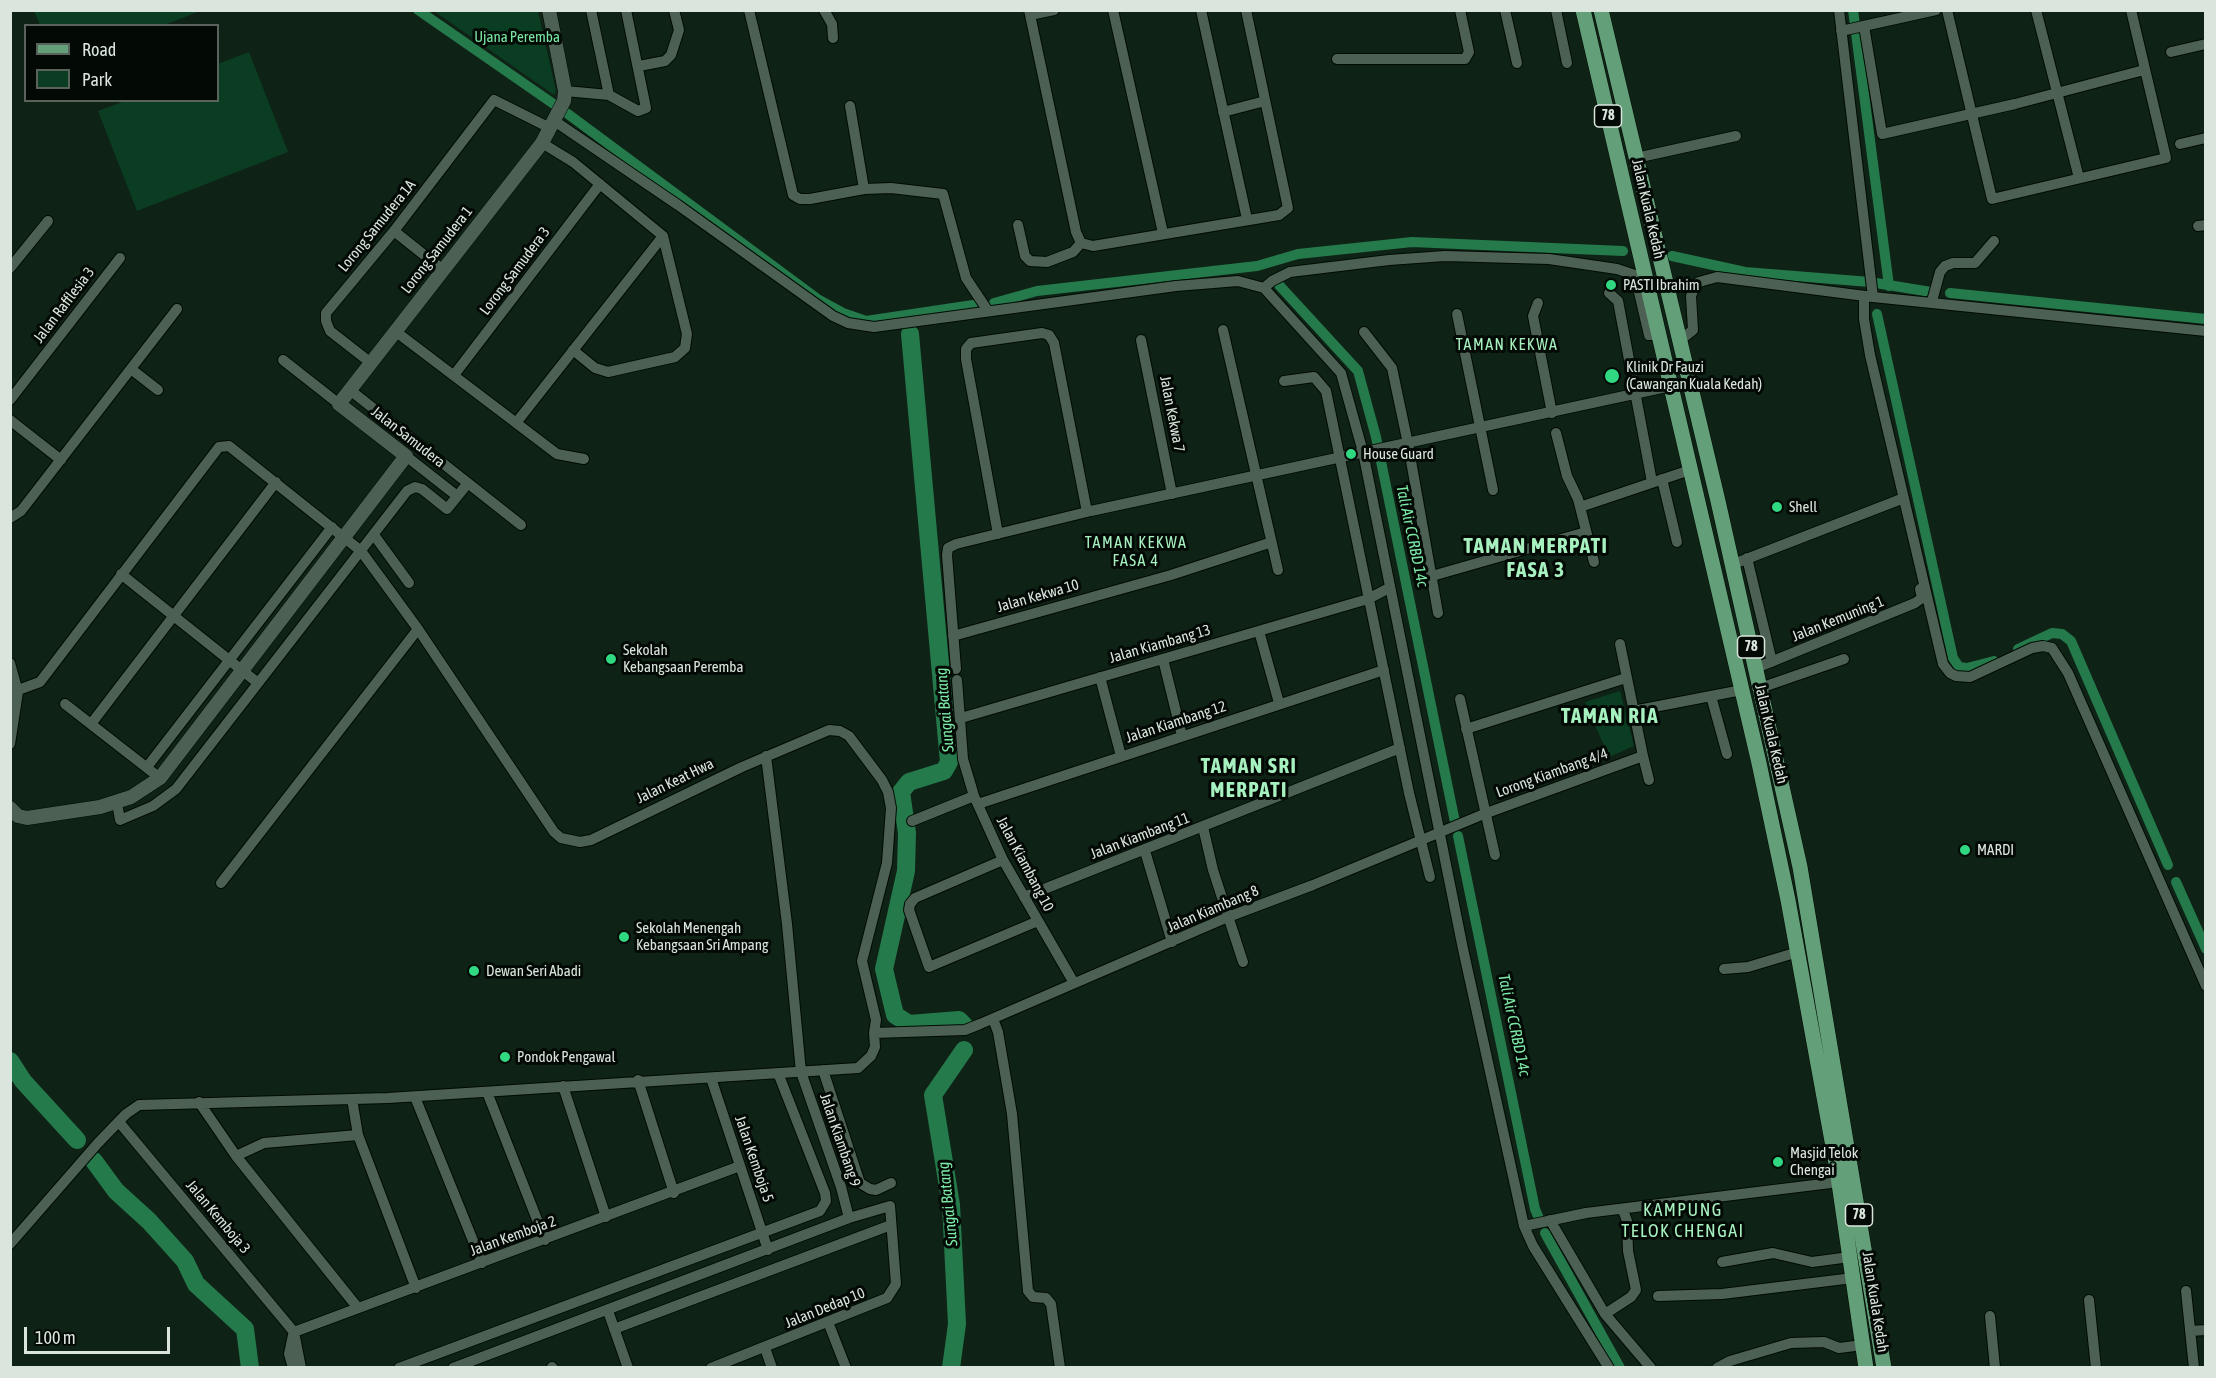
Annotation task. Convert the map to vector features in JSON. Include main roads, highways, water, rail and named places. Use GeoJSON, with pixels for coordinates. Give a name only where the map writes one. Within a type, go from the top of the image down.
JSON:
{"type":"FeatureCollection","features":[{"type":"Feature","properties":{"kind":"main road","name":"Jalan Kuala Kedah"},"geometry":{"type":"LineString","coordinates":[[1583,10],[1742,690],[1798,952],[1836,1163],[1866,1368]]}},
{"type":"Feature","properties":{"kind":"main road","name":"Jalan Kuala Kedah"},"geometry":{"type":"LineString","coordinates":[[1602,10],[1756,668],[1800,867],[1884,1368]]}},
{"type":"Feature","properties":{"kind":"main road"},"geometry":{"type":"LineString","coordinates":[[1726,542],[1726,568],[1751,683],[1750,688],[1742,690]]}},
{"type":"Feature","properties":{"kind":"main road"},"geometry":{"type":"LineString","coordinates":[[1836,1163],[1844,1162],[1847,1156],[1837,1095],[1838,1085]]}},
{"type":"Feature","properties":{"kind":"main road"},"geometry":{"type":"LineString","coordinates":[[1859,1321],[1876,1318]]}},
{"type":"Feature","properties":{"kind":"waterway"},"geometry":{"type":"LineString","coordinates":[[418,10],[568,114],[819,300],[843,313],[866,321],[973,305]]}},
{"type":"Feature","properties":{"kind":"waterway"},"geometry":{"type":"LineString","coordinates":[[1853,10],[1889,286]]}},
{"type":"Feature","properties":{"kind":"waterway"},"geometry":{"type":"LineString","coordinates":[[994,303],[1037,291],[1257,266],[1298,254],[1412,242],[1623,251]]}},
{"type":"Feature","properties":{"kind":"waterway"},"geometry":{"type":"LineString","coordinates":[[1672,256],[1745,272],[1870,282],[1931,292]]}},
{"type":"Feature","properties":{"kind":"waterway","name":"Tali Air CCRBD 14c"},"geometry":{"type":"LineString","coordinates":[[1279,285],[1358,371],[1376,437],[1455,822]]}},
{"type":"Feature","properties":{"kind":"waterway"},"geometry":{"type":"LineString","coordinates":[[1950,293],[2206,319]]}},
{"type":"Feature","properties":{"kind":"waterway"},"geometry":{"type":"LineString","coordinates":[[1877,314],[1953,658],[1959,667],[1967,668],[1994,661]]}},
{"type":"Feature","properties":{"kind":"waterway","name":"Sungai Batang"},"geometry":{"type":"LineString","coordinates":[[910,334],[949,762],[944,771],[909,782],[901,792],[907,833],[906,871],[884,969],[895,1015],[909,1024],[959,1020],[964,1025]]}},
{"type":"Feature","properties":{"kind":"waterway"},"geometry":{"type":"LineString","coordinates":[[2018,649],[2052,633],[2062,634],[2071,641],[2168,865]]}},
{"type":"Feature","properties":{"kind":"waterway","name":"Tali Air CCRBD 14c"},"geometry":{"type":"LineString","coordinates":[[1458,836],[1535,1209],[1540,1221]]}},
{"type":"Feature","properties":{"kind":"waterway"},"geometry":{"type":"LineString","coordinates":[[2176,882],[2206,949]]}},
{"type":"Feature","properties":{"kind":"waterway","name":"Sungai Batang"},"geometry":{"type":"LineString","coordinates":[[951,1368],[957,1324],[951,1205],[933,1095],[964,1050]]}},
{"type":"Feature","properties":{"kind":"waterway"},"geometry":{"type":"LineString","coordinates":[[10,1061],[23,1081],[77,1140]]}},
{"type":"Feature","properties":{"kind":"waterway"},"geometry":{"type":"LineString","coordinates":[[94,1161],[116,1191],[149,1221],[185,1261],[196,1284],[245,1329],[250,1368]]}},
{"type":"Feature","properties":{"kind":"waterway","name":"Tali Air CCRBD 14c"},"geometry":{"type":"LineString","coordinates":[[1545,1233],[1620,1368]]}},
{"type":"Feature","properties":{"kind":"place","name":"PASTI Ibrahim"},"geometry":{"type":"Point","coordinates":[1611,285]}},
{"type":"Feature","properties":{"kind":"place","name":"Klinik Dr Fauzi (Cawangan Kuala Kedah)"},"geometry":{"type":"Point","coordinates":[1612,376]}},
{"type":"Feature","properties":{"kind":"place","name":"House Guard"},"geometry":{"type":"Point","coordinates":[1351,454]}},
{"type":"Feature","properties":{"kind":"place","name":"Shell"},"geometry":{"type":"Point","coordinates":[1777,507]}},
{"type":"Feature","properties":{"kind":"place","name":"Sekolah Kebangsaan Peremba"},"geometry":{"type":"Point","coordinates":[611,659]}},
{"type":"Feature","properties":{"kind":"place","name":"MARDI"},"geometry":{"type":"Point","coordinates":[1965,850]}},
{"type":"Feature","properties":{"kind":"place","name":"Sekolah Menengah Kebangsaan Sri Ampang"},"geometry":{"type":"Point","coordinates":[624,937]}},
{"type":"Feature","properties":{"kind":"place","name":"Dewan Seri Abadi"},"geometry":{"type":"Point","coordinates":[474,971]}},
{"type":"Feature","properties":{"kind":"place","name":"Pondok Pengawal"},"geometry":{"type":"Point","coordinates":[505,1057]}},
{"type":"Feature","properties":{"kind":"place","name":"Masjid Telok Chengai"},"geometry":{"type":"Point","coordinates":[1778,1162]}},
{"type":"Feature","properties":{"kind":"district","name":"TAMAN KEKWA"},"geometry":{"type":"Point","coordinates":[1507,345]}},
{"type":"Feature","properties":{"kind":"district","name":"TAMAN KEKWA FASA 4"},"geometry":{"type":"Point","coordinates":[1136,552]}},
{"type":"Feature","properties":{"kind":"district","name":"TAMAN MERPATI FASA 3"},"geometry":{"type":"Point","coordinates":[1536,558]}},
{"type":"Feature","properties":{"kind":"district","name":"TAMAN RIA"},"geometry":{"type":"Point","coordinates":[1610,716]}},
{"type":"Feature","properties":{"kind":"district","name":"TAMAN SRI MERPATI"},"geometry":{"type":"Point","coordinates":[1249,778]}},
{"type":"Feature","properties":{"kind":"district","name":"KAMPUNG TELOK CHENGAI"},"geometry":{"type":"Point","coordinates":[1683,1220]}},
{"type":"Feature","properties":{"kind":"park label","name":"Ujana Peremba"},"geometry":{"type":"Point","coordinates":[517,37]}}]}
